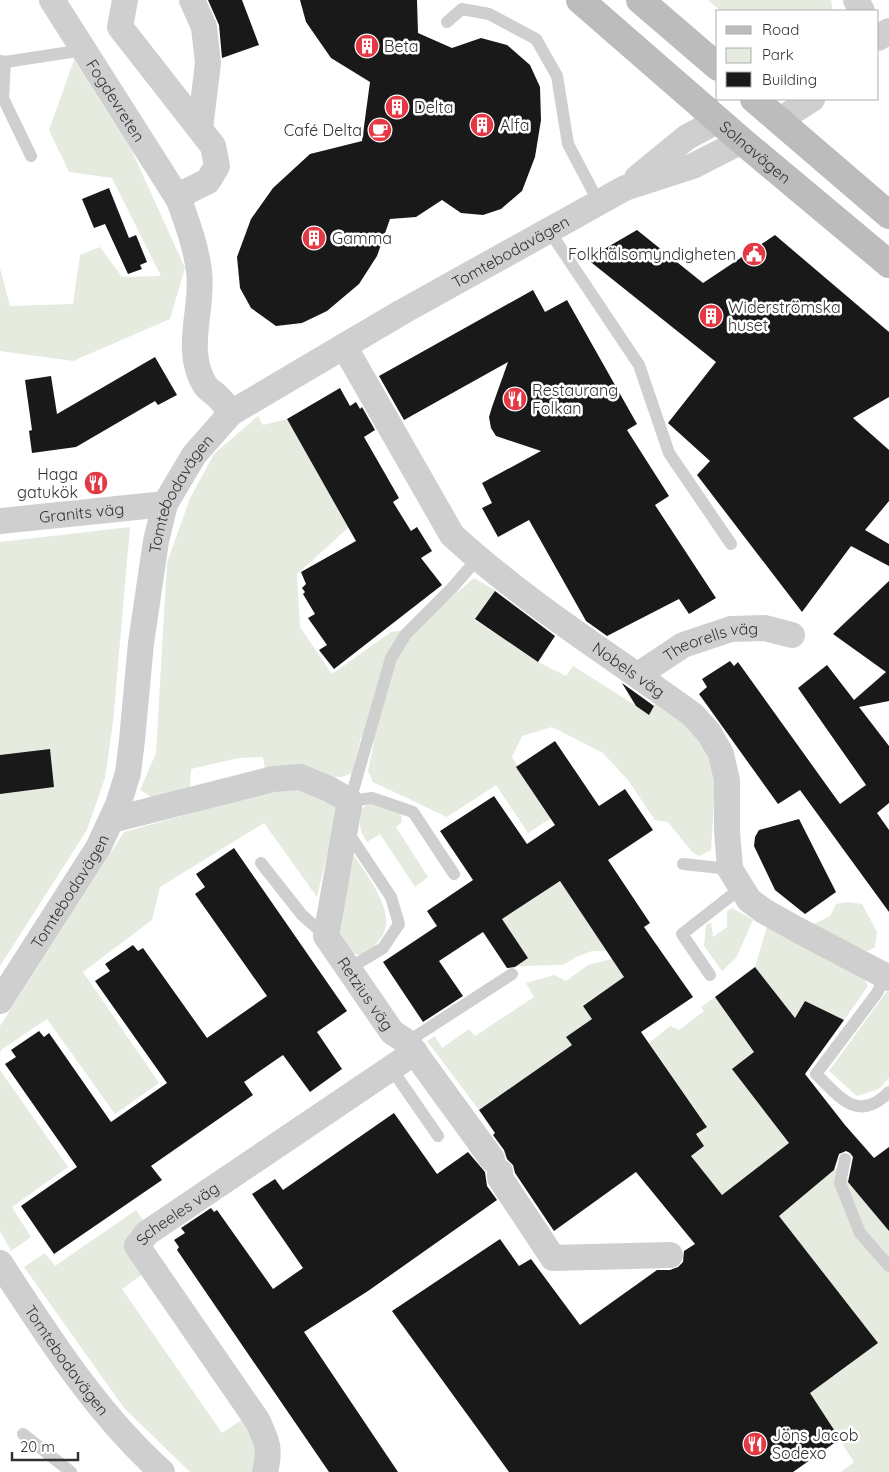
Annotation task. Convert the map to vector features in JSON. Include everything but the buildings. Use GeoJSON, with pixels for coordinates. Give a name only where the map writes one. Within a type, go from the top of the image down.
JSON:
{"type":"FeatureCollection","features":[{"type":"Feature","properties":{"kind":"main road","name":"Solnavägen"},"geometry":{"type":"LineString","coordinates":[[580,0],[742,141],[889,264]]}},
{"type":"Feature","properties":{"kind":"main road"},"geometry":{"type":"LineString","coordinates":[[640,0],[716,65]]}},
{"type":"Feature","properties":{"kind":"main road"},"geometry":{"type":"LineString","coordinates":[[719,120],[754,100]]}},
{"type":"Feature","properties":{"kind":"main road"},"geometry":{"type":"LineString","coordinates":[[757,100],[889,215]]}},
{"type":"Feature","properties":{"kind":"main road"},"geometry":{"type":"LineString","coordinates":[[742,141],[780,120]]}},
{"type":"Feature","properties":{"kind":"street","name":"Fogdevreten"},"geometry":{"type":"LineString","coordinates":[[52,0],[179,200],[191,235],[199,272],[199,300],[194,336],[195,361],[205,386],[219,398],[231,413]]}},
{"type":"Feature","properties":{"kind":"street"},"geometry":{"type":"LineString","coordinates":[[125,0],[120,27],[213,146],[217,166],[208,181],[188,191],[179,200]]}},
{"type":"Feature","properties":{"kind":"street"},"geometry":{"type":"LineString","coordinates":[[192,0],[204,27],[208,63],[200,129]]}},
{"type":"Feature","properties":{"kind":"street"},"geometry":{"type":"LineString","coordinates":[[780,120],[810,100]]}},
{"type":"Feature","properties":{"kind":"street","name":"Tomtebodavägen"},"geometry":{"type":"LineString","coordinates":[[625,188],[687,137],[719,120]]}},
{"type":"Feature","properties":{"kind":"street","name":"Tomtebodavägen"},"geometry":{"type":"LineString","coordinates":[[0,1001],[98,848],[118,805],[128,773],[148,594],[156,541],[165,504],[194,455],[231,413],[548,229],[625,188],[693,166],[742,141]]}},
{"type":"Feature","properties":{"kind":"street","name":"Nobels väg"},"geometry":{"type":"LineString","coordinates":[[344,346],[452,535],[478,558],[570,629],[693,715],[709,733],[721,754],[728,781],[727,832],[735,879]]}},
{"type":"Feature","properties":{"kind":"street","name":"Granits väg"},"geometry":{"type":"LineString","coordinates":[[0,521],[165,504]]}},
{"type":"Feature","properties":{"kind":"street","name":"Theorells väg"},"geometry":{"type":"LineString","coordinates":[[638,675],[684,645],[731,630],[765,628],[792,635]]}},
{"type":"Feature","properties":{"kind":"street"},"geometry":{"type":"LineString","coordinates":[[112,820],[272,779],[300,778],[329,788],[350,801],[326,936]]}},
{"type":"Feature","properties":{"kind":"street"},"geometry":{"type":"LineString","coordinates":[[735,879],[749,900],[764,911],[888,974]]}},
{"type":"Feature","properties":{"kind":"street","name":"Retzius väg"},"geometry":{"type":"LineString","coordinates":[[326,936],[392,1032],[411,1047],[496,1166],[500,1178],[509,1193],[554,1258],[670,1255]]}},
{"type":"Feature","properties":{"kind":"street","name":"Scheeles väg"},"geometry":{"type":"LineString","coordinates":[[265,1472],[269,1456],[266,1438],[257,1420],[137,1246],[147,1233],[391,1068],[411,1047]]}},
{"type":"Feature","properties":{"kind":"street","name":"Tomtebodavägen"},"geometry":{"type":"LineString","coordinates":[[0,1263],[87,1389],[152,1469]]}},
{"type":"Feature","properties":{"kind":"lane"},"geometry":{"type":"LineString","coordinates":[[447,22],[462,9],[489,14],[536,39],[557,76],[568,144],[598,201]]}},
{"type":"Feature","properties":{"kind":"lane"},"geometry":{"type":"LineString","coordinates":[[31,156],[3,98],[3,61],[84,50]]}},
{"type":"Feature","properties":{"kind":"lane"},"geometry":{"type":"LineString","coordinates":[[548,229],[639,365],[669,453],[731,544]]}},
{"type":"Feature","properties":{"kind":"lane"},"geometry":{"type":"LineString","coordinates":[[454,874],[413,812],[372,798],[350,801],[391,658],[406,634],[452,588],[478,558]]}},
{"type":"Feature","properties":{"kind":"lane"},"geometry":{"type":"LineString","coordinates":[[344,827],[391,897],[400,924],[383,948],[348,969]]}},
{"type":"Feature","properties":{"kind":"lane"},"geometry":{"type":"LineString","coordinates":[[261,862],[302,915],[326,936]]}},
{"type":"Feature","properties":{"kind":"lane"},"geometry":{"type":"LineString","coordinates":[[683,864],[735,879],[682,934],[710,975]]}},
{"type":"Feature","properties":{"kind":"lane"},"geometry":{"type":"LineString","coordinates":[[411,1047],[512,974]]}},
{"type":"Feature","properties":{"kind":"lane"},"geometry":{"type":"LineString","coordinates":[[888,974],[877,993],[816,1074],[847,1103],[862,1107],[882,1099],[889,1092]]}},
{"type":"Feature","properties":{"kind":"lane"},"geometry":{"type":"LineString","coordinates":[[391,1068],[438,1136]]}},
{"type":"Feature","properties":{"kind":"lane"},"geometry":{"type":"LineString","coordinates":[[845,1159],[840,1183],[860,1233],[889,1266]]}},
{"type":"Feature","properties":{"kind":"lane"},"geometry":{"type":"LineString","coordinates":[[23,1434],[71,1472]]}},
{"type":"Feature","properties":{"kind":"green space"},"geometry":{"type":"Polygon","coordinates":[[[708,0],[831,0],[833,10],[720,10],[708,0]]]}},
{"type":"Feature","properties":{"kind":"green space"},"geometry":{"type":"Polygon","coordinates":[[[74,60],[131,149],[185,268],[170,319],[73,361],[0,351],[0,268],[10,306],[73,304],[80,255],[100,247],[122,277],[161,276],[112,178],[69,172],[49,130],[74,60]]]}},
{"type":"Feature","properties":{"kind":"green space"},"geometry":{"type":"Polygon","coordinates":[[[258,416],[263,425],[287,419],[349,527],[297,574],[300,627],[332,674],[391,632],[414,629],[474,578],[496,591],[475,620],[538,662],[566,676],[573,666],[649,714],[657,700],[690,726],[709,760],[715,788],[711,850],[699,856],[692,852],[668,822],[655,820],[627,779],[603,753],[552,727],[522,736],[512,757],[551,818],[528,833],[496,785],[447,817],[373,782],[368,771],[374,742],[361,737],[352,773],[342,777],[266,776],[263,757],[239,758],[191,769],[189,802],[151,797],[140,790],[156,753],[167,563],[190,498],[214,454],[258,416]]]}},
{"type":"Feature","properties":{"kind":"green space"},"geometry":{"type":"Polygon","coordinates":[[[130,527],[113,722],[105,778],[87,830],[0,966],[0,542],[130,527]]]}},
{"type":"Feature","properties":{"kind":"green space"},"geometry":{"type":"Polygon","coordinates":[[[302,788],[338,809],[317,897],[264,823],[160,887],[152,920],[83,972],[159,1083],[115,1114],[47,1019],[1,1050],[0,1054],[0,1026],[124,832],[271,791],[302,788]]]}},
{"type":"Feature","properties":{"kind":"green space"},"geometry":{"type":"Polygon","coordinates":[[[374,804],[400,813],[402,817],[401,823],[396,827],[428,877],[415,887],[380,834],[367,842],[362,834],[360,822],[361,809],[367,805],[374,804]]]}},
{"type":"Feature","properties":{"kind":"green space"},"geometry":{"type":"Polygon","coordinates":[[[354,855],[371,881],[386,913],[383,935],[367,953],[358,955],[349,952],[337,928],[354,855]]]}},
{"type":"Feature","properties":{"kind":"green space"},"geometry":{"type":"Polygon","coordinates":[[[560,881],[607,951],[592,951],[576,957],[563,965],[517,966],[528,958],[502,919],[560,881]]]}},
{"type":"Feature","properties":{"kind":"green space"},"geometry":{"type":"Polygon","coordinates":[[[847,902],[862,904],[877,932],[875,947],[868,951],[814,924],[830,916],[836,904],[847,902]]]}},
{"type":"Feature","properties":{"kind":"green space"},"geometry":{"type":"Polygon","coordinates":[[[732,908],[753,920],[736,958],[722,971],[704,946],[706,925],[711,922],[713,937],[727,927],[727,911],[732,908]]]}},
{"type":"Feature","properties":{"kind":"green space"},"geometry":{"type":"Polygon","coordinates":[[[767,927],[864,979],[868,986],[844,1020],[805,1001],[795,1018],[755,967],[767,927]]]}},
{"type":"Feature","properties":{"kind":"green space"},"geometry":{"type":"Polygon","coordinates":[[[651,938],[661,951],[583,1006],[592,1019],[566,1037],[572,1045],[479,1110],[427,1041],[435,1036],[442,1048],[469,1029],[475,1036],[534,997],[526,983],[554,975],[566,981],[588,965],[623,956],[651,938]]]}},
{"type":"Feature","properties":{"kind":"green space"},"geometry":{"type":"Polygon","coordinates":[[[887,991],[889,992],[889,1078],[879,1089],[857,1096],[829,1071],[887,991]]]}},
{"type":"Feature","properties":{"kind":"green space"},"geometry":{"type":"Polygon","coordinates":[[[715,997],[754,1052],[733,1069],[789,1143],[736,1184],[733,1209],[691,1156],[704,1146],[696,1134],[707,1126],[649,1043],[670,1026],[679,1030],[704,1011],[701,1007],[715,997]]]}},
{"type":"Feature","properties":{"kind":"green space"},"geometry":{"type":"Polygon","coordinates":[[[0,1070],[68,1167],[12,1207],[31,1237],[11,1251],[0,1231],[0,1070]]]}},
{"type":"Feature","properties":{"kind":"green space"},"geometry":{"type":"Polygon","coordinates":[[[838,1167],[889,1231],[889,1472],[841,1472],[854,1462],[816,1403],[722,1269],[740,1256],[834,1376],[877,1343],[779,1216],[838,1167]]]}},
{"type":"Feature","properties":{"kind":"green space"},"geometry":{"type":"Polygon","coordinates":[[[136,1210],[147,1226],[124,1246],[143,1274],[122,1289],[222,1433],[243,1419],[257,1441],[255,1472],[190,1472],[124,1408],[24,1267],[45,1253],[55,1266],[136,1210]]]}},
{"type":"Feature","properties":{"kind":"place","name":"Beta"},"geometry":{"type":"Point","coordinates":[367,46]}},
{"type":"Feature","properties":{"kind":"place","name":"Delta"},"geometry":{"type":"Point","coordinates":[397,107]}},
{"type":"Feature","properties":{"kind":"place","name":"Alfa"},"geometry":{"type":"Point","coordinates":[482,125]}},
{"type":"Feature","properties":{"kind":"place","name":"Café Delta"},"geometry":{"type":"Point","coordinates":[380,130]}},
{"type":"Feature","properties":{"kind":"place","name":"Gamma"},"geometry":{"type":"Point","coordinates":[314,238]}},
{"type":"Feature","properties":{"kind":"place","name":"Folkhälsomyndigheten"},"geometry":{"type":"Point","coordinates":[754,254]}},
{"type":"Feature","properties":{"kind":"place","name":"Widerströmska huset"},"geometry":{"type":"Point","coordinates":[711,316]}},
{"type":"Feature","properties":{"kind":"place","name":"Restaurang Folkan"},"geometry":{"type":"Point","coordinates":[515,399]}},
{"type":"Feature","properties":{"kind":"place","name":"Haga gatukök"},"geometry":{"type":"Point","coordinates":[96,483]}},
{"type":"Feature","properties":{"kind":"place","name":"Jöns Jacob Sodexo"},"geometry":{"type":"Point","coordinates":[755,1444]}}]}
